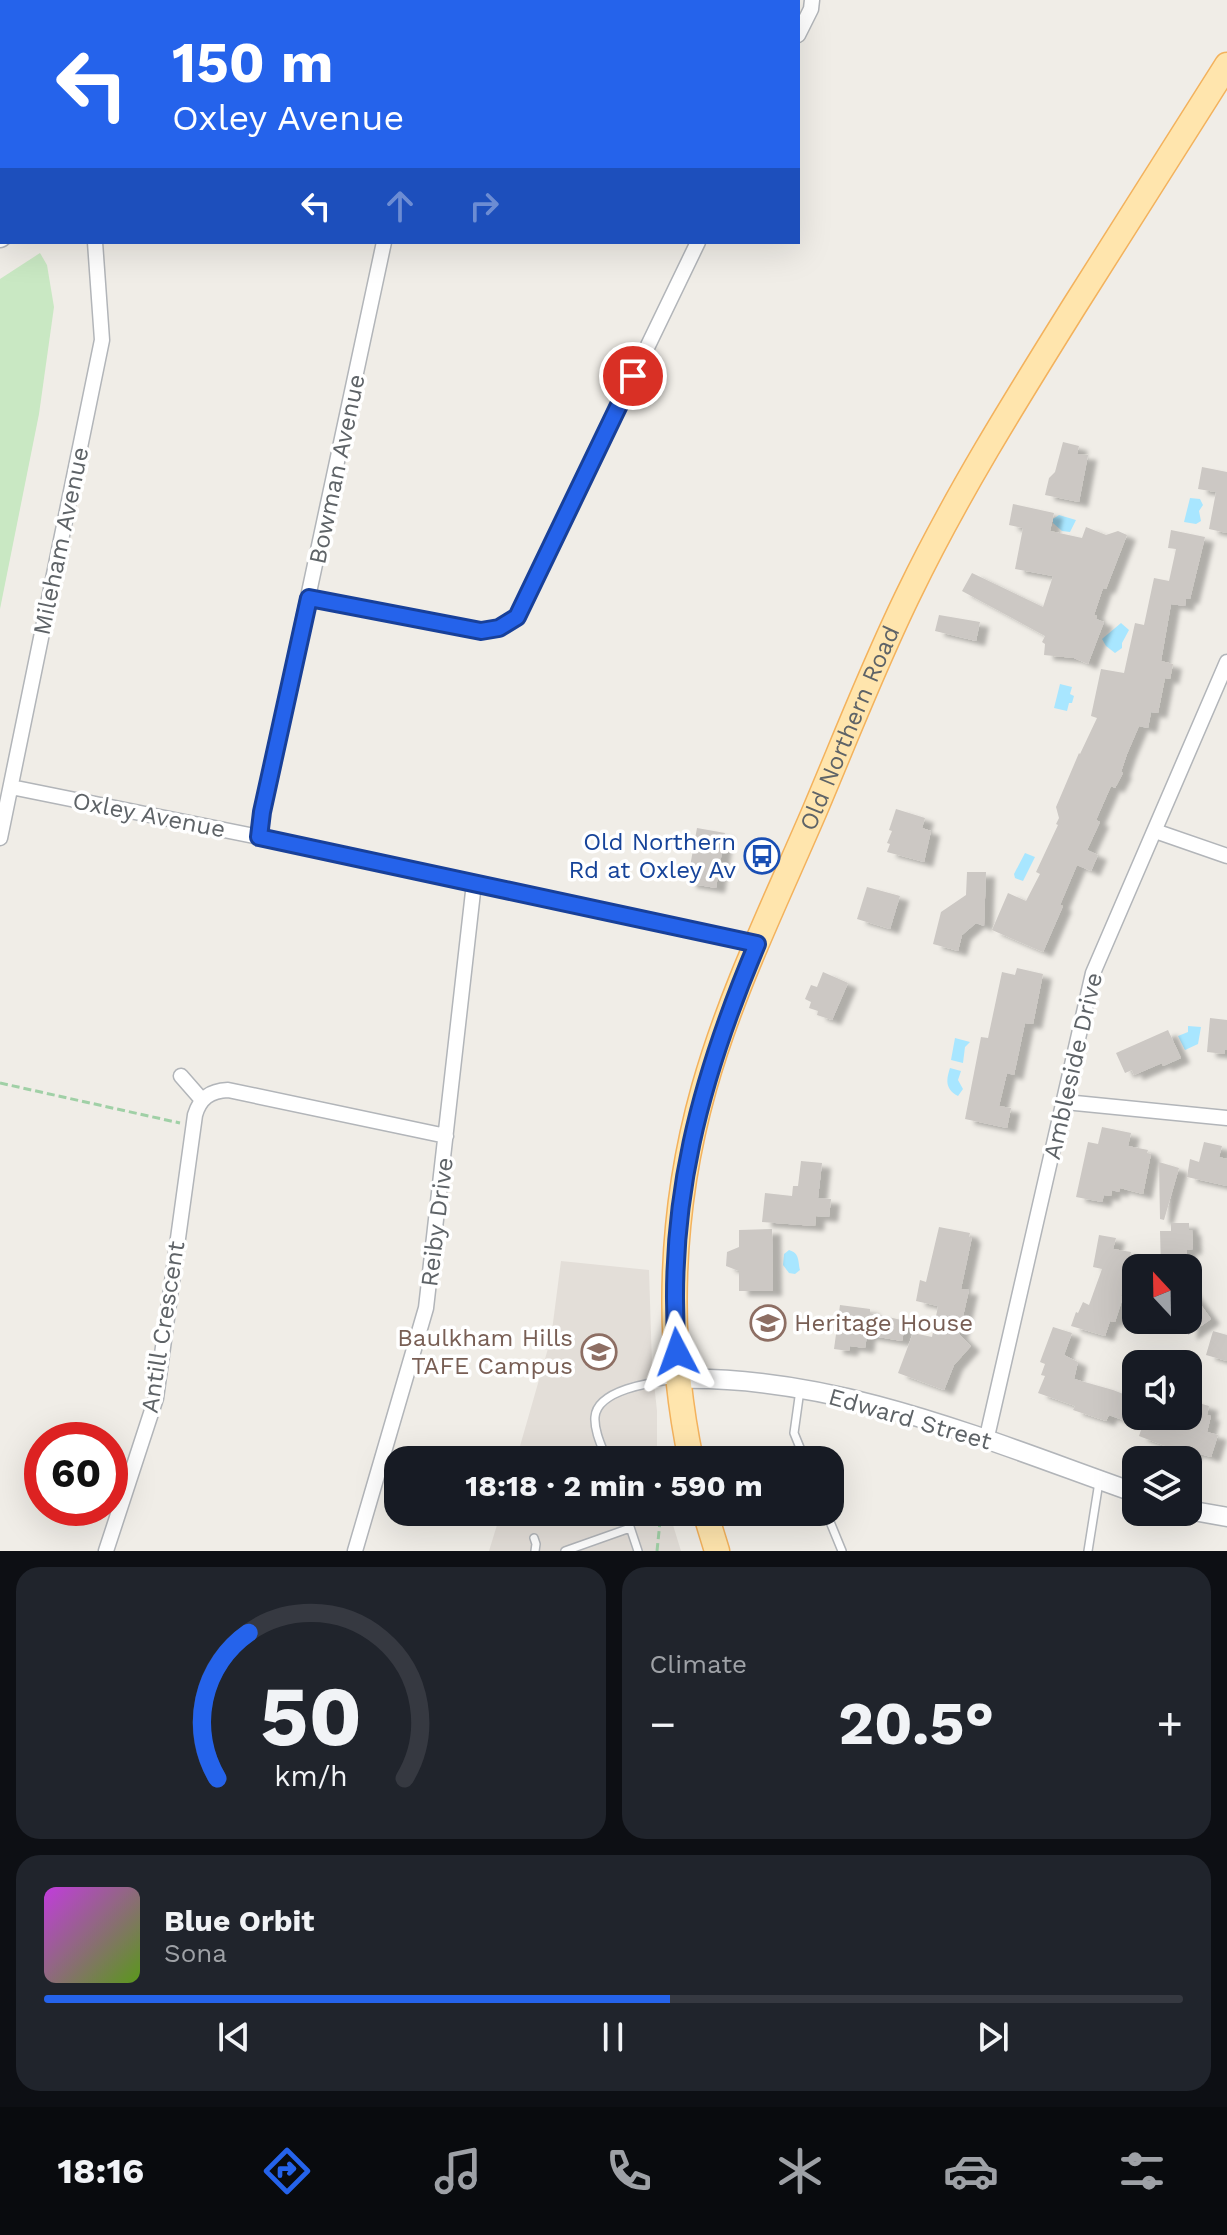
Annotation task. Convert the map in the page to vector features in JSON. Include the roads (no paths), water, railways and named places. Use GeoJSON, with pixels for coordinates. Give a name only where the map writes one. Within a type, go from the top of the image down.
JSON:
{"type":"FeatureCollection","features":[{"type":"Feature","properties":{"kind":"main road","name":"Old Northern Road"},"geometry":{"type":"LineString","coordinates":[[689,1446],[678,1379],[674,1322],[675,1264],[687,1161],[704,1087],[737,992],[909,591],[999,426],[1227,65]]}},
{"type":"Feature","properties":{"kind":"main road"},"geometry":{"type":"LineString","coordinates":[[709,1526],[717,1551]]}},
{"type":"Feature","properties":{"kind":"street"},"geometry":{"type":"LineString","coordinates":[[800,31],[812,0]]}},
{"type":"Feature","properties":{"kind":"street","name":"Mileham Avenue"},"geometry":{"type":"LineString","coordinates":[[0,838],[102,340],[95,244]]}},
{"type":"Feature","properties":{"kind":"street","name":"Bowman Avenue"},"geometry":{"type":"LineString","coordinates":[[259,837],[384,244]]}},
{"type":"Feature","properties":{"kind":"street"},"geometry":{"type":"LineString","coordinates":[[309,598],[481,631],[499,628],[517,617],[697,244]]}},
{"type":"Feature","properties":{"kind":"street","name":"Ambleside Drive"},"geometry":{"type":"LineString","coordinates":[[986,1441],[1093,973],[1227,662]]}},
{"type":"Feature","properties":{"kind":"street","name":"Oxley Avenue"},"geometry":{"type":"LineString","coordinates":[[11,787],[757,944]]}},
{"type":"Feature","properties":{"kind":"street"},"geometry":{"type":"LineString","coordinates":[[1155,831],[1227,856]]}},
{"type":"Feature","properties":{"kind":"street","name":"Reiby Drive"},"geometry":{"type":"LineString","coordinates":[[355,1551],[426,1308],[474,883]]}},
{"type":"Feature","properties":{"kind":"street"},"geometry":{"type":"LineString","coordinates":[[181,1076],[202,1100],[214,1092],[228,1090],[446,1136]]}},
{"type":"Feature","properties":{"kind":"street","name":"Antill Crescent"},"geometry":{"type":"LineString","coordinates":[[106,1551],[156,1398],[194,1126],[197,1107],[202,1100]]}},
{"type":"Feature","properties":{"kind":"street"},"geometry":{"type":"LineString","coordinates":[[1065,1102],[1227,1118]]}},
{"type":"Feature","properties":{"kind":"street","name":"Edward Street"},"geometry":{"type":"LineString","coordinates":[[678,1379],[721,1378],[853,1398],[1122,1488]]}},
{"type":"Feature","properties":{"kind":"street"},"geometry":{"type":"LineString","coordinates":[[1202,1513],[1227,1517]]}},
{"type":"Feature","properties":{"kind":"lane"},"geometry":{"type":"LineString","coordinates":[[602,1446],[595,1426],[596,1411],[606,1399],[624,1390],[678,1379]]}},
{"type":"Feature","properties":{"kind":"lane"},"geometry":{"type":"LineString","coordinates":[[799,1446],[794,1433],[800,1390]]}},
{"type":"Feature","properties":{"kind":"lane"},"geometry":{"type":"LineString","coordinates":[[1088,1551],[1100,1480]]}},
{"type":"Feature","properties":{"kind":"lane"},"geometry":{"type":"LineString","coordinates":[[832,1526],[842,1551]]}},
{"type":"Feature","properties":{"kind":"lane"},"geometry":{"type":"LineString","coordinates":[[565,1551],[630,1528],[638,1551]]}},
{"type":"Feature","properties":{"kind":"lane"},"geometry":{"type":"LineString","coordinates":[[534,1538],[535,1551]]}},
{"type":"Feature","properties":{"kind":"water"},"geometry":{"type":"Polygon","coordinates":[[[1190,498],[1200,499],[1203,505],[1199,511],[1201,521],[1196,524],[1184,522],[1190,498]]]}},
{"type":"Feature","properties":{"kind":"water"},"geometry":{"type":"Polygon","coordinates":[[[1059,515],[1076,520],[1070,532],[1062,531],[1053,523],[1059,515]]]}},
{"type":"Feature","properties":{"kind":"water"},"geometry":{"type":"Polygon","coordinates":[[[1121,623],[1129,630],[1122,648],[1115,653],[1102,639],[1121,623]]]}},
{"type":"Feature","properties":{"kind":"water"},"geometry":{"type":"Polygon","coordinates":[[[1060,684],[1072,687],[1070,694],[1074,696],[1067,711],[1054,708],[1060,684]]]}},
{"type":"Feature","properties":{"kind":"water"},"geometry":{"type":"Polygon","coordinates":[[[1025,853],[1035,857],[1023,881],[1015,878],[1014,874],[1025,853]]]}},
{"type":"Feature","properties":{"kind":"water"},"geometry":{"type":"Polygon","coordinates":[[[1188,1026],[1201,1027],[1198,1044],[1185,1050],[1178,1036],[1188,1032],[1188,1026]]]}},
{"type":"Feature","properties":{"kind":"water"},"geometry":{"type":"Polygon","coordinates":[[[955,1038],[970,1042],[965,1047],[963,1063],[951,1060],[955,1038]]]}},
{"type":"Feature","properties":{"kind":"water"},"geometry":{"type":"Polygon","coordinates":[[[950,1068],[961,1071],[958,1080],[963,1089],[958,1096],[948,1084],[950,1068]]]}},
{"type":"Feature","properties":{"kind":"water"},"geometry":{"type":"Polygon","coordinates":[[[789,1250],[798,1258],[800,1270],[795,1274],[789,1273],[783,1265],[784,1254],[789,1250]]]}},
{"type":"Feature","properties":{"kind":"place","name":"Old Northern Rd at Oxley Av"},"geometry":{"type":"Point","coordinates":[762,856]}},
{"type":"Feature","properties":{"kind":"place","name":"Heritage House"},"geometry":{"type":"Point","coordinates":[768,1323]}},
{"type":"Feature","properties":{"kind":"place","name":"Baulkham Hills TAFE Campus"},"geometry":{"type":"Point","coordinates":[599,1352]}}]}
